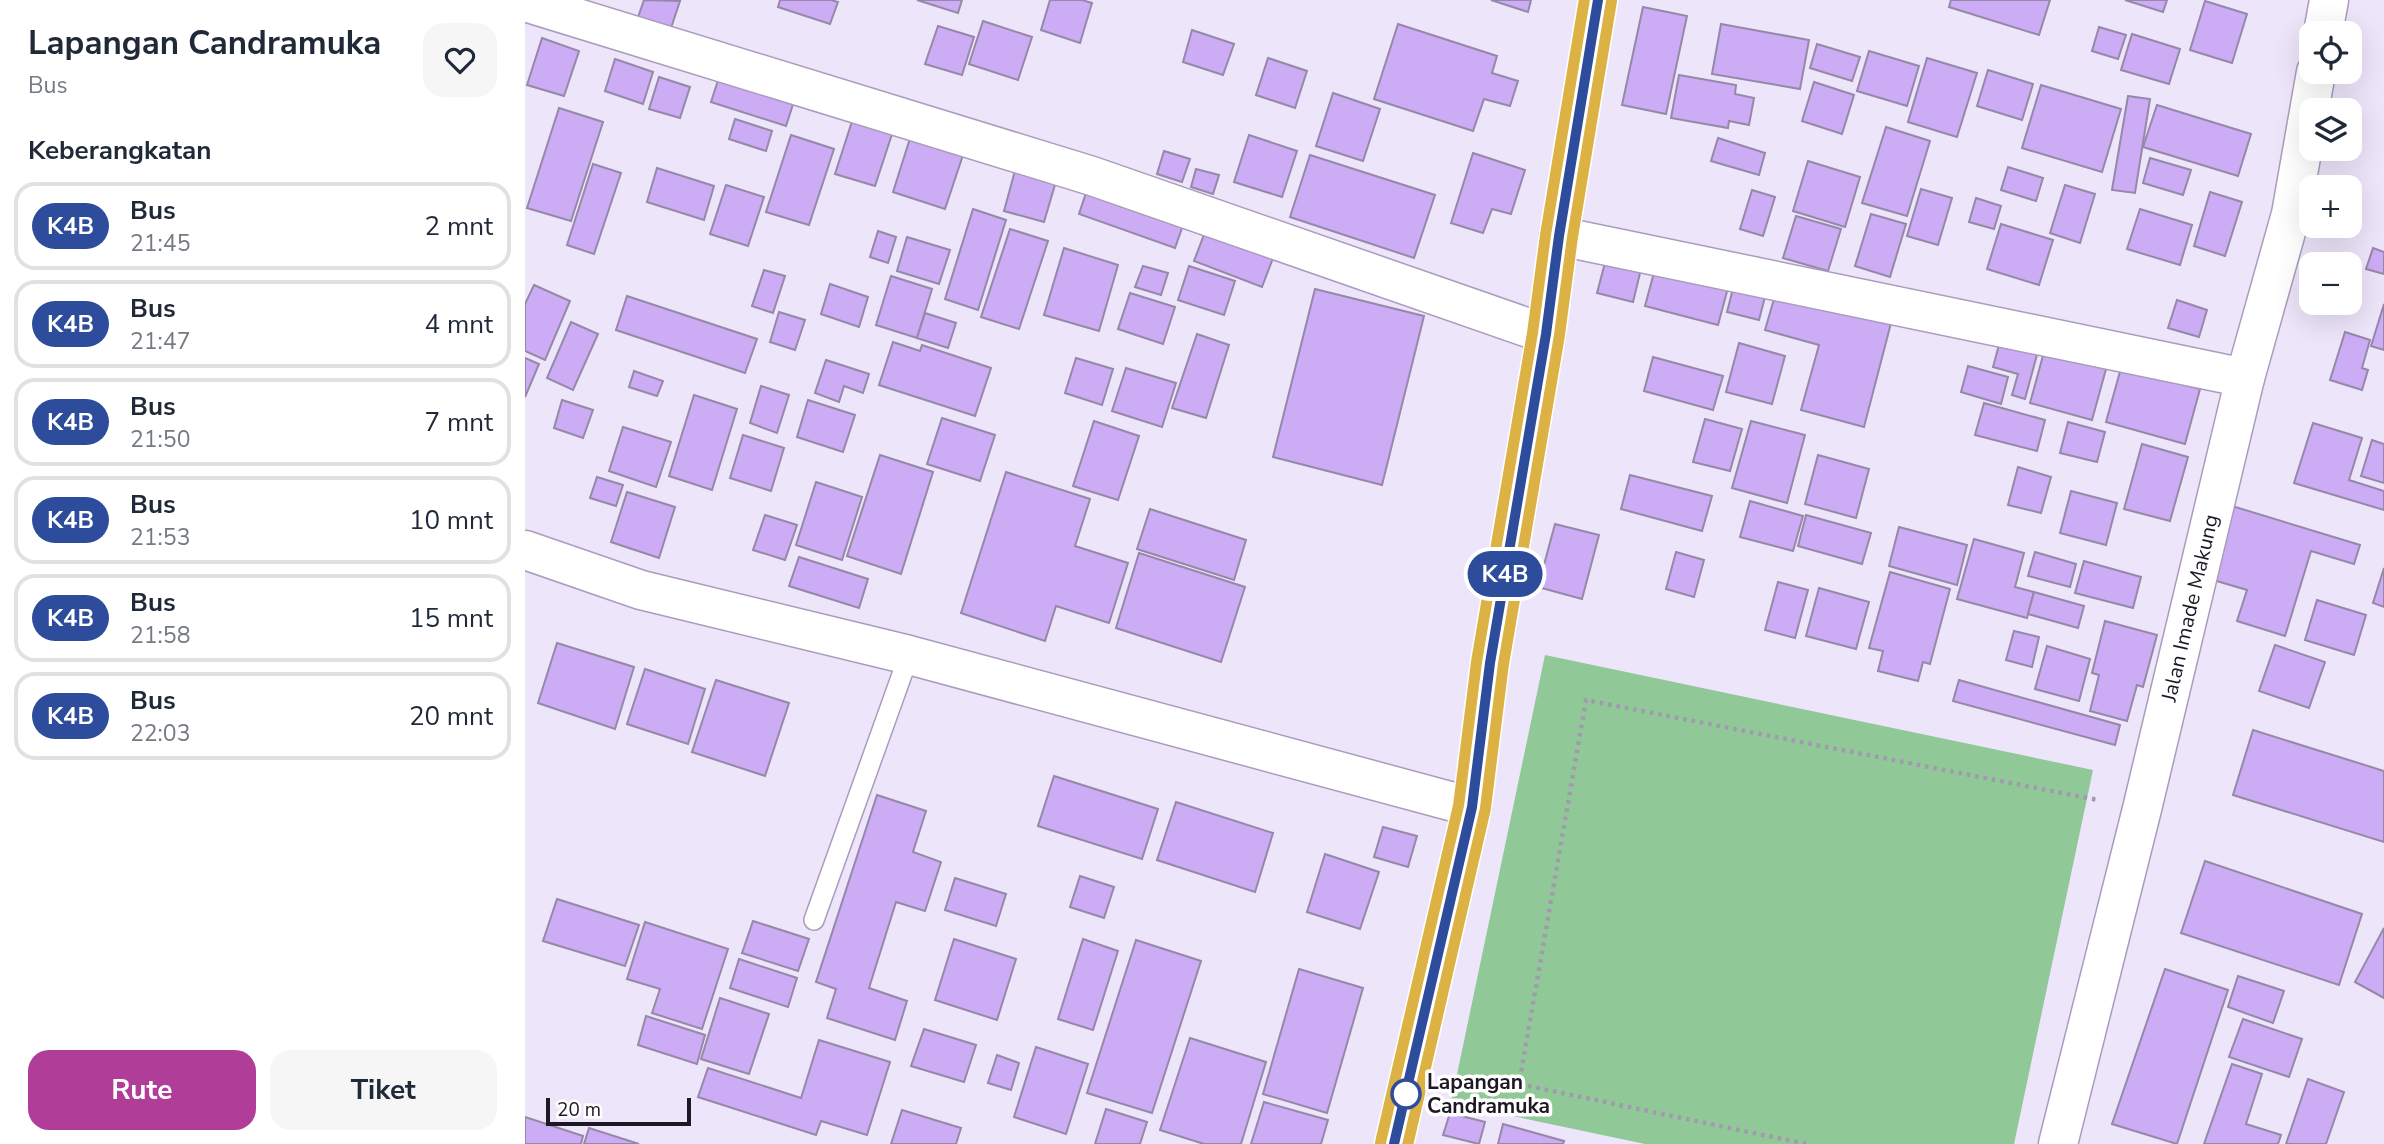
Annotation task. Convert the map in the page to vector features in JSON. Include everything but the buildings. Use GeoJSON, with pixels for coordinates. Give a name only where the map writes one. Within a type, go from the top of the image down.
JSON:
{"type":"FeatureCollection","features":[{"type":"Feature","properties":{"kind":"highway"},"geometry":{"type":"LineString","coordinates":[[1394,1144],[1472,807],[1490,663],[1546,334],[1559,236],[1598,0]]}},
{"type":"Feature","properties":{"kind":"street"},"geometry":{"type":"LineString","coordinates":[[525,2],[1092,176],[1546,334]]}},
{"type":"Feature","properties":{"kind":"street","name":"Jalan Imade Makung"},"geometry":{"type":"LineString","coordinates":[[2058,1144],[2142,809],[2245,378],[2291,214],[2314,84]]}},
{"type":"Feature","properties":{"kind":"street"},"geometry":{"type":"LineString","coordinates":[[1559,236],[2245,378]]}},
{"type":"Feature","properties":{"kind":"street"},"geometry":{"type":"LineString","coordinates":[[525,550],[641,590],[909,655],[1472,807]]}},
{"type":"Feature","properties":{"kind":"lane"},"geometry":{"type":"LineString","coordinates":[[814,920],[909,655]]}},
{"type":"Feature","properties":{"kind":"path"},"geometry":{"type":"LineString","coordinates":[[1806,1144],[1519,1084],[1587,700],[2142,809]]}},
{"type":"Feature","properties":{"kind":"green space"},"geometry":{"type":"Polygon","coordinates":[[[1545,655],[2093,770],[2014,1144],[1645,1144],[1451,1103],[1545,655]]]}},
{"type":"Feature","properties":{"kind":"bus line","name":"K4B"},"geometry":{"type":"LineString","coordinates":[[1394,1144],[1472,807],[1490,663],[1546,334],[1559,236],[1598,0]]}},
{"type":"Feature","properties":{"kind":"place","name":"Lapangan Candramuka"},"geometry":{"type":"Point","coordinates":[1406,1094]}}]}
